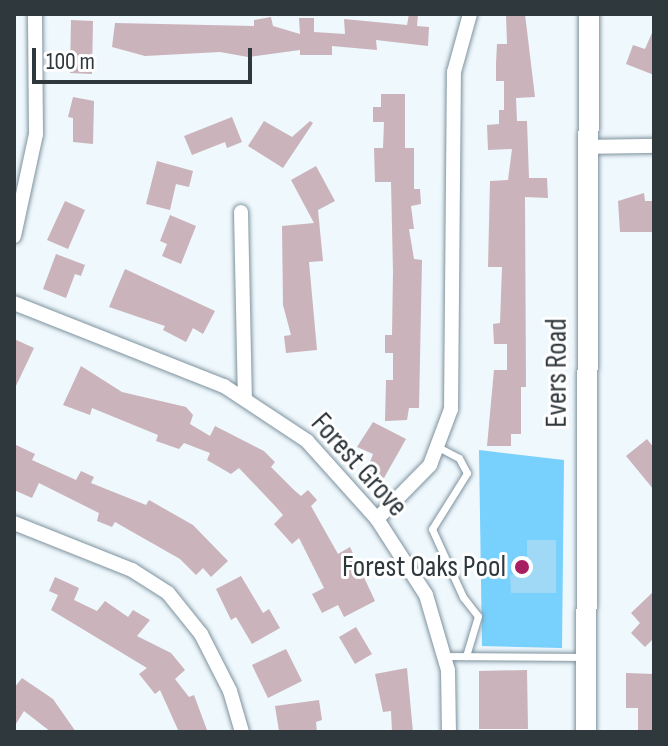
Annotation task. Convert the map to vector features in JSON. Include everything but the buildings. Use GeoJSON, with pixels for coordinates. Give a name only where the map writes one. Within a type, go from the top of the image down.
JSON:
{"type":"FeatureCollection","features":[{"type":"Feature","properties":{"kind":"main road","name":"Evers Road"},"geometry":{"type":"LineString","coordinates":[[586,732],[589,14]]}},
{"type":"Feature","properties":{"kind":"street"},"geometry":{"type":"LineString","coordinates":[[14,236],[36,134],[35,14]]}},
{"type":"Feature","properties":{"kind":"street"},"geometry":{"type":"LineString","coordinates":[[377,519],[422,478],[440,448],[451,409],[454,72],[470,14]]}},
{"type":"Feature","properties":{"kind":"street"},"geometry":{"type":"LineString","coordinates":[[587,147],[654,146]]}},
{"type":"Feature","properties":{"kind":"street"},"geometry":{"type":"LineString","coordinates":[[241,212],[245,397]]}},
{"type":"Feature","properties":{"kind":"street","name":"Forest Grove"},"geometry":{"type":"LineString","coordinates":[[14,303],[245,397],[307,441],[377,519],[426,595],[444,656],[449,732]]}},
{"type":"Feature","properties":{"kind":"street"},"geometry":{"type":"LineString","coordinates":[[14,523],[132,570],[168,593],[201,634],[230,691],[242,732]]}},
{"type":"Feature","properties":{"kind":"lane"},"geometry":{"type":"LineString","coordinates":[[440,448],[459,458],[467,473],[432,529],[463,597],[478,616],[466,656]]}},
{"type":"Feature","properties":{"kind":"lane"},"geometry":{"type":"LineString","coordinates":[[444,656],[586,657]]}},
{"type":"Feature","properties":{"kind":"shaded area","name":"Forest Oaks Pool"},"geometry":{"type":"Polygon","coordinates":[[[479,450],[564,460],[562,648],[482,646],[479,450]]]}},
{"type":"Feature","properties":{"kind":"shaded area"},"geometry":{"type":"Polygon","coordinates":[[[527,540],[556,540],[556,593],[511,593],[510,575],[527,574],[527,540]]]}},
{"type":"Feature","properties":{"kind":"place","name":"Forest Oaks Pool"},"geometry":{"type":"Point","coordinates":[522,567]}}]}
